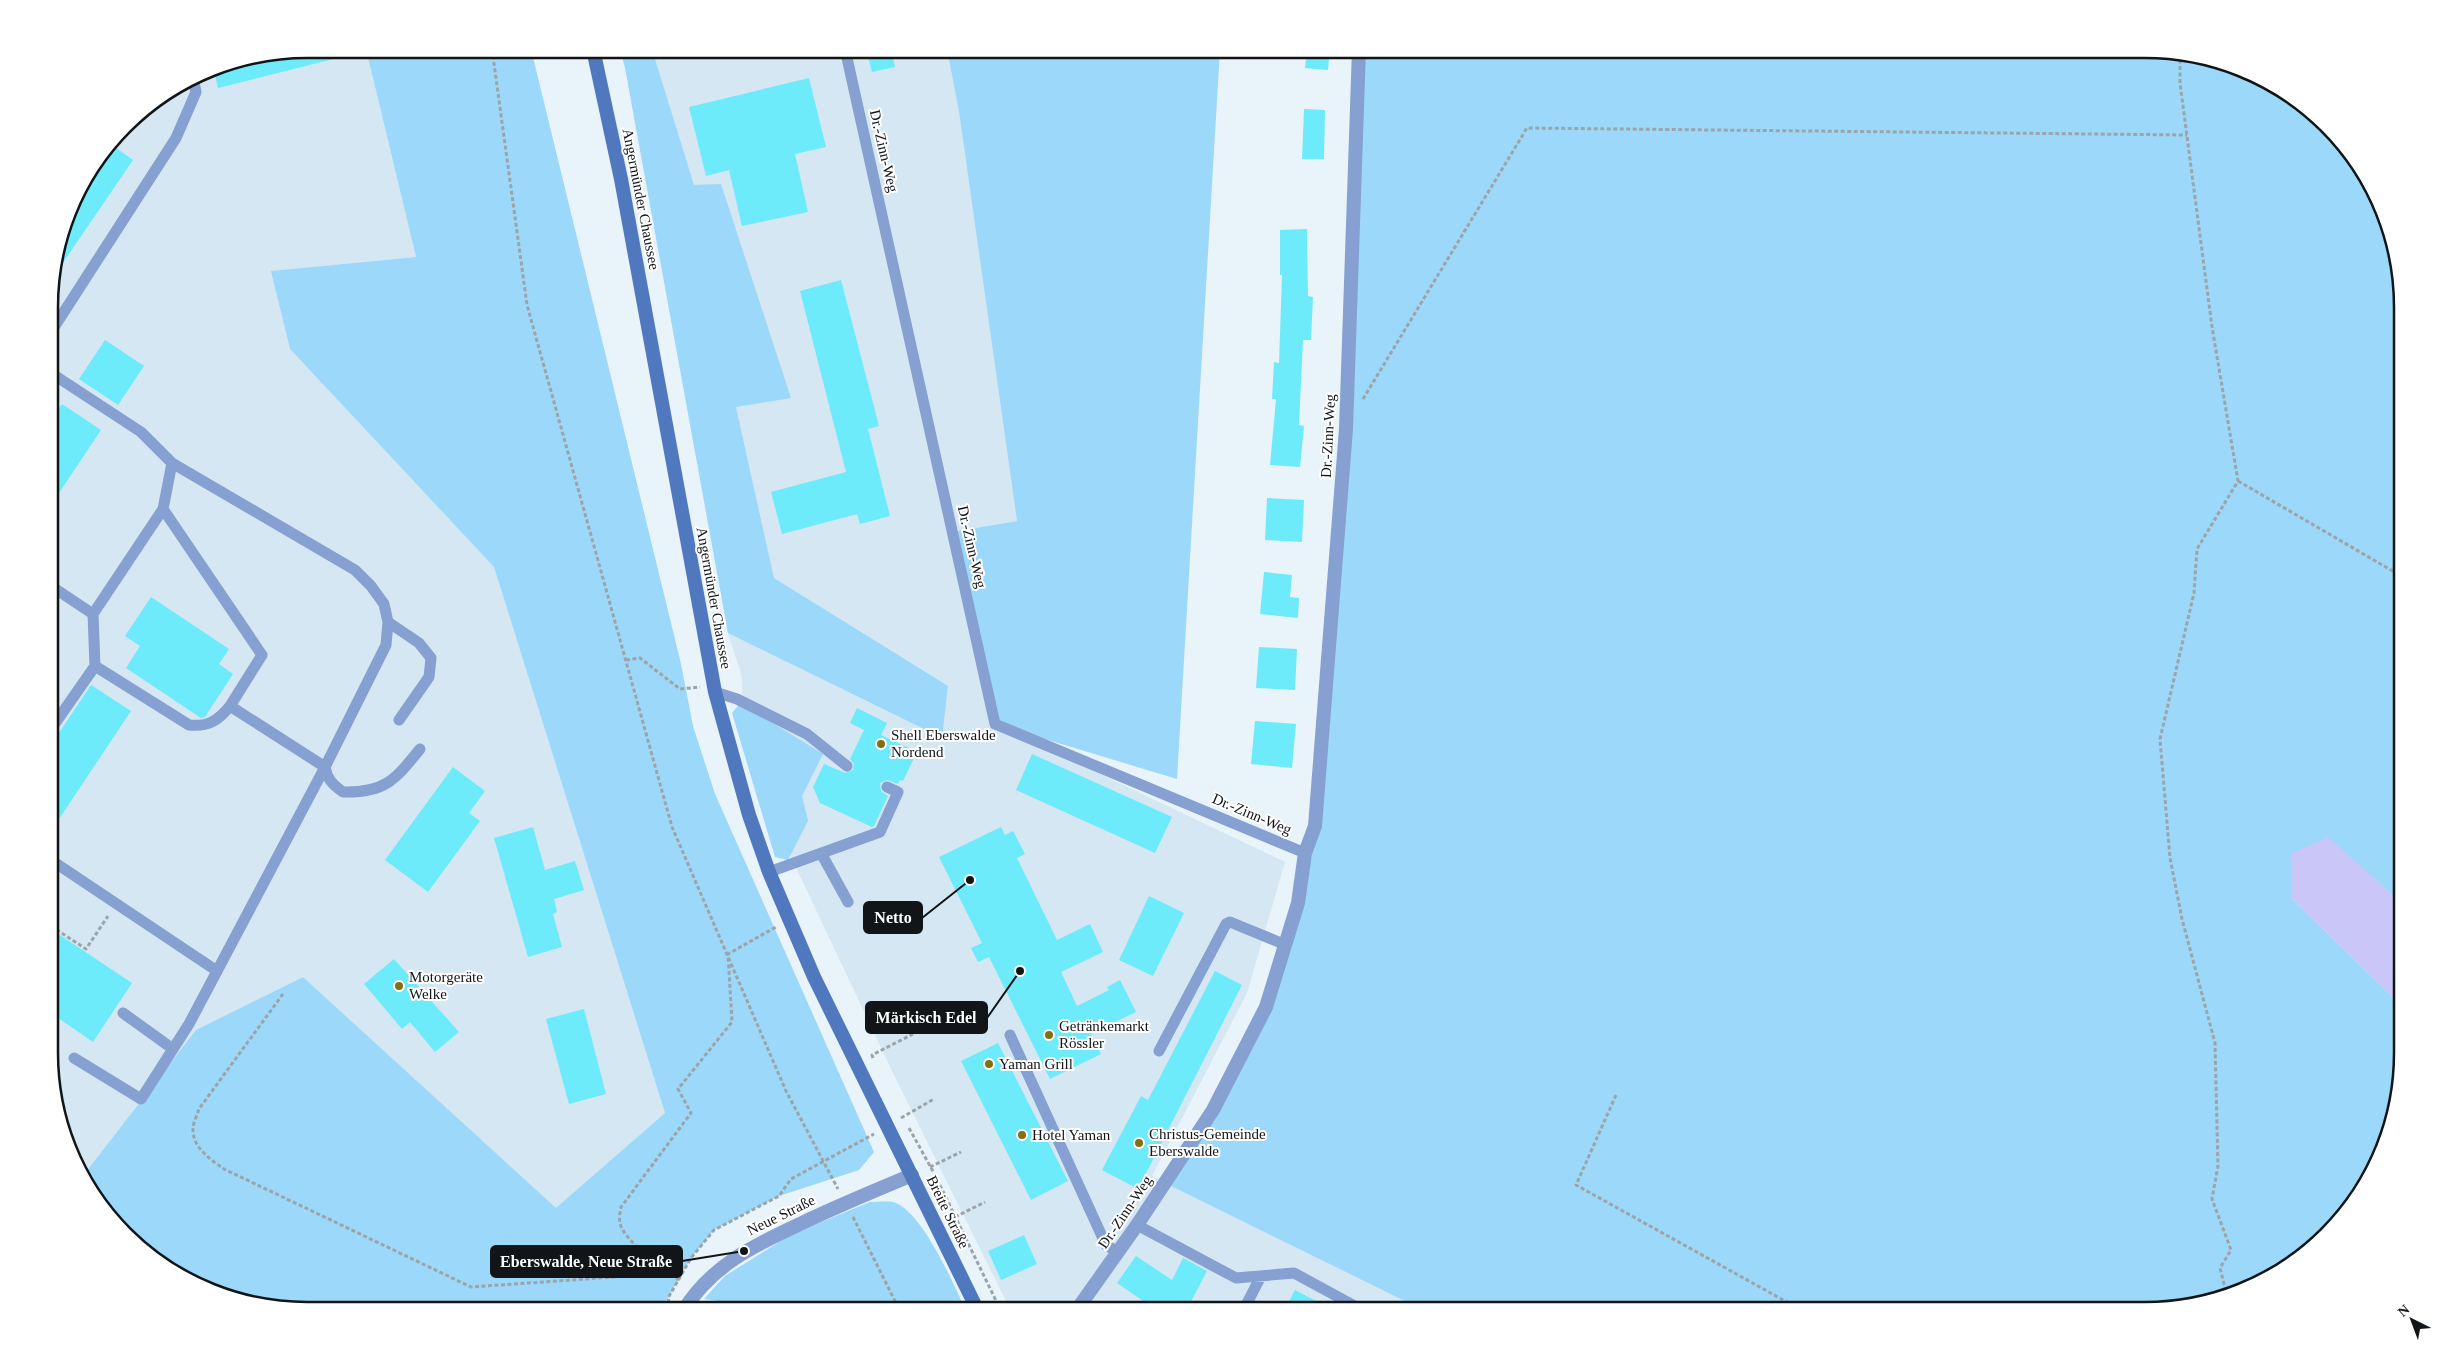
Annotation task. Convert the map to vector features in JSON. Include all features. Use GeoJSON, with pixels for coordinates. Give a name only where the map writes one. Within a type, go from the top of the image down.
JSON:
{"type":"FeatureCollection","features":[{"type":"Feature","properties":{"kind":"main road","name":"Angermünder Chaussee"},"geometry":{"type":"LineString","coordinates":[[595,58],[621,178],[714,692],[749,815],[769,872],[814,977],[888,1126]]}},
{"type":"Feature","properties":{"kind":"main road","name":"Breite Straße"},"geometry":{"type":"LineString","coordinates":[[888,1126],[974,1302]]}},
{"type":"Feature","properties":{"kind":"street","name":"Dr.-Zinn-Weg"},"geometry":{"type":"LineString","coordinates":[[1082,1302],[1137,1225],[1217,1101],[1266,1007],[1298,903],[1305,853],[1315,826],[1346,429],[1359,58]]}},
{"type":"Feature","properties":{"kind":"street","name":"Neue Straße"},"geometry":{"type":"LineString","coordinates":[[691,1302],[719,1269],[744,1251],[845,1202],[912,1175]]}},
{"type":"Feature","properties":{"kind":"lane","name":"Dr.-Zinn-Weg"},"geometry":{"type":"LineString","coordinates":[[847,58],[996,724],[1305,853]]}},
{"type":"Feature","properties":{"kind":"lane"},"geometry":{"type":"LineString","coordinates":[[58,321],[176,138],[196,92],[194,84]]}},
{"type":"Feature","properties":{"kind":"lane"},"geometry":{"type":"LineString","coordinates":[[58,378],[141,432],[172,463],[355,570],[371,586],[384,604],[388,622],[386,645],[325,767],[189,1024],[141,1099],[74,1058]]}},
{"type":"Feature","properties":{"kind":"lane"},"geometry":{"type":"LineString","coordinates":[[58,719],[94,666],[93,614],[163,509],[172,463]]}},
{"type":"Feature","properties":{"kind":"lane"},"geometry":{"type":"LineString","coordinates":[[94,666],[189,725],[200,726],[212,723],[222,716],[262,655],[163,509]]}},
{"type":"Feature","properties":{"kind":"lane"},"geometry":{"type":"LineString","coordinates":[[58,591],[93,614]]}},
{"type":"Feature","properties":{"kind":"lane"},"geometry":{"type":"LineString","coordinates":[[388,622],[419,643],[431,658],[428,677],[399,720]]}},
{"type":"Feature","properties":{"kind":"lane"},"geometry":{"type":"LineString","coordinates":[[714,692],[737,699],[807,734],[847,766]]}},
{"type":"Feature","properties":{"kind":"lane"},"geometry":{"type":"LineString","coordinates":[[230,706],[325,767]]}},
{"type":"Feature","properties":{"kind":"lane"},"geometry":{"type":"LineString","coordinates":[[325,767],[326,775],[333,785],[342,792],[380,788],[398,776],[420,749]]}},
{"type":"Feature","properties":{"kind":"lane"},"geometry":{"type":"LineString","coordinates":[[769,872],[880,832],[898,792],[887,787]]}},
{"type":"Feature","properties":{"kind":"lane"},"geometry":{"type":"LineString","coordinates":[[821,854],[848,902]]}},
{"type":"Feature","properties":{"kind":"lane"},"geometry":{"type":"LineString","coordinates":[[58,865],[217,971]]}},
{"type":"Feature","properties":{"kind":"lane"},"geometry":{"type":"LineString","coordinates":[[1159,1051],[1226,924],[1230,922],[1286,945]]}},
{"type":"Feature","properties":{"kind":"lane"},"geometry":{"type":"LineString","coordinates":[[123,1013],[173,1048]]}},
{"type":"Feature","properties":{"kind":"lane"},"geometry":{"type":"LineString","coordinates":[[1010,1035],[1106,1245],[1118,1252]]}},
{"type":"Feature","properties":{"kind":"lane"},"geometry":{"type":"LineString","coordinates":[[1137,1225],[1236,1278],[1294,1273],[1347,1302]]}},
{"type":"Feature","properties":{"kind":"lane"},"geometry":{"type":"LineString","coordinates":[[1248,1302],[1261,1276]]}},
{"type":"Feature","properties":{"kind":"path"},"geometry":{"type":"LineString","coordinates":[[493,58],[527,305],[672,827],[786,1091],[895,1302]]}},
{"type":"Feature","properties":{"kind":"path"},"geometry":{"type":"LineString","coordinates":[[2180,60],[2180,83],[2212,326],[2238,481],[2197,549],[2194,594],[2160,738],[2170,858],[2182,919],[2215,1043],[2218,1166],[2212,1199],[2231,1250],[2220,1268],[2225,1289]]}},
{"type":"Feature","properties":{"kind":"path"},"geometry":{"type":"LineString","coordinates":[[1361,404],[1528,128],[2187,135]]}},
{"type":"Feature","properties":{"kind":"path"},"geometry":{"type":"LineString","coordinates":[[2238,481],[2394,571]]}},
{"type":"Feature","properties":{"kind":"path"},"geometry":{"type":"LineString","coordinates":[[626,660],[640,658],[645,660],[675,688],[700,687],[714,692]]}},
{"type":"Feature","properties":{"kind":"path"},"geometry":{"type":"LineString","coordinates":[[58,931],[86,949],[116,903]]}},
{"type":"Feature","properties":{"kind":"path"},"geometry":{"type":"LineString","coordinates":[[728,954],[789,920]]}},
{"type":"Feature","properties":{"kind":"path"},"geometry":{"type":"LineString","coordinates":[[678,1280],[635,1245],[620,1224],[621,1207],[691,1112],[678,1089],[732,1022],[728,954]]}},
{"type":"Feature","properties":{"kind":"path"},"geometry":{"type":"LineString","coordinates":[[283,994],[199,1110],[192,1130],[198,1147],[210,1159],[224,1169],[471,1287],[629,1276]]}},
{"type":"Feature","properties":{"kind":"path"},"geometry":{"type":"LineString","coordinates":[[876,1064],[872,1056],[913,1034]]}},
{"type":"Feature","properties":{"kind":"path"},"geometry":{"type":"LineString","coordinates":[[1616,1095],[1576,1185],[1787,1302]]}},
{"type":"Feature","properties":{"kind":"path"},"geometry":{"type":"LineString","coordinates":[[898,1109],[955,1216],[996,1302]]}},
{"type":"Feature","properties":{"kind":"path"},"geometry":{"type":"LineString","coordinates":[[930,1167],[961,1152]]}},
{"type":"Feature","properties":{"kind":"path"},"geometry":{"type":"LineString","coordinates":[[669,1302],[668,1298],[691,1258],[714,1230],[780,1196],[791,1179],[823,1161]]}},
{"type":"Feature","properties":{"kind":"path"},"geometry":{"type":"LineString","coordinates":[[955,1216],[985,1202]]}},
{"type":"Feature","properties":{"kind":"shaded area"},"geometry":{"type":"Polygon","coordinates":[[[290,58],[368,58],[416,257],[272,271],[290,349],[494,567],[665,1113],[556,1209],[303,977],[196,1030],[87,1171],[76,1149],[66,1118],[58,1070],[58,290],[62,258],[76,211],[99,168],[130,130],[168,99],[211,76],[258,62],[290,58]]]}},
{"type":"Feature","properties":{"kind":"shaded area"},"geometry":{"type":"Polygon","coordinates":[[[368,58],[533,58],[681,664],[693,726],[715,794],[874,1152],[859,1170],[779,1196],[714,1230],[691,1258],[664,1302],[290,1302],[258,1298],[211,1284],[168,1261],[142,1241],[119,1218],[99,1192],[87,1171],[196,1030],[303,977],[556,1208],[665,1113],[494,567],[290,349],[271,271],[416,257],[368,58]]]}},
{"type":"Feature","properties":{"kind":"shaded area"},"geometry":{"type":"Polygon","coordinates":[[[622,58],[655,58],[694,185],[721,184],[791,398],[736,407],[774,578],[948,686],[942,738],[728,633],[622,58]]]}},
{"type":"Feature","properties":{"kind":"shaded area"},"geometry":{"type":"Polygon","coordinates":[[[655,58],[949,58],[959,112],[1017,521],[953,532],[995,724],[1285,862],[1247,993],[1152,1176],[1407,1302],[1007,1302],[894,1075],[782,838],[743,722],[742,677],[728,633],[941,738],[948,687],[774,578],[736,407],[791,397],[694,185],[655,58]]]}},
{"type":"Feature","properties":{"kind":"shaded area"},"geometry":{"type":"Polygon","coordinates":[[[949,58],[1219,58],[1177,779],[995,724],[952,532],[1017,521],[959,112],[949,58]]]}},
{"type":"Feature","properties":{"kind":"shaded area"},"geometry":{"type":"Polygon","coordinates":[[[1359,58],[2162,58],[2194,62],[2241,76],[2284,99],[2310,119],[2333,142],[2353,168],[2369,196],[2386,242],[2394,290],[2394,896],[2328,838],[2291,898],[2394,998],[2394,1070],[2386,1118],[2369,1164],[2353,1192],[2333,1218],[2310,1241],[2284,1261],[2256,1277],[2210,1294],[2162,1302],[1407,1302],[1165,1183],[1266,1007],[1315,826],[1346,429],[1359,58]]]}},
{"type":"Feature","properties":{"kind":"shaded area"},"geometry":{"type":"Polygon","coordinates":[[[738,706],[745,706],[823,754],[802,796],[808,821],[788,860],[775,857],[732,713],[738,706]]]}},
{"type":"Feature","properties":{"kind":"shaded area"},"geometry":{"type":"Polygon","coordinates":[[[2328,837],[2394,896],[2394,998],[2291,898],[2291,854],[2328,837]]]}},
{"type":"Feature","properties":{"kind":"shaded area"},"geometry":{"type":"Polygon","coordinates":[[[870,1202],[893,1202],[904,1208],[926,1233],[962,1302],[725,1302],[704,1299],[725,1276],[792,1234],[870,1202]]]}},
{"type":"Feature","properties":{"kind":"building"},"geometry":{"type":"Polygon","coordinates":[[[290,58],[337,58],[218,88],[215,75],[242,66],[290,58]]]}},
{"type":"Feature","properties":{"kind":"building"},"geometry":{"type":"Polygon","coordinates":[[[868,58],[893,58],[895,67],[872,72],[868,58]]]}},
{"type":"Feature","properties":{"kind":"building"},"geometry":{"type":"Polygon","coordinates":[[[1306,58],[1329,58],[1328,70],[1305,68],[1306,58]]]}},
{"type":"Feature","properties":{"kind":"building"},"geometry":{"type":"Polygon","coordinates":[[[809,78],[826,147],[795,154],[808,212],[742,226],[729,170],[706,176],[689,107],[809,78]]]}},
{"type":"Feature","properties":{"kind":"building"},"geometry":{"type":"Polygon","coordinates":[[[1304,109],[1325,110],[1324,159],[1302,159],[1304,109]]]}},
{"type":"Feature","properties":{"kind":"building"},"geometry":{"type":"Polygon","coordinates":[[[115,147],[133,160],[61,266],[76,211],[99,168],[115,147]]]}},
{"type":"Feature","properties":{"kind":"building"},"geometry":{"type":"Polygon","coordinates":[[[1307,229],[1308,296],[1313,297],[1311,340],[1303,340],[1299,425],[1304,426],[1300,467],[1270,465],[1276,399],[1272,399],[1274,362],[1279,363],[1282,275],[1280,275],[1280,230],[1307,229]]]}},
{"type":"Feature","properties":{"kind":"building"},"geometry":{"type":"Polygon","coordinates":[[[841,280],[879,426],[868,429],[890,516],[860,524],[857,514],[782,534],[771,492],[846,472],[800,291],[841,280]]]}},
{"type":"Feature","properties":{"kind":"building"},"geometry":{"type":"Polygon","coordinates":[[[105,340],[144,366],[118,405],[79,379],[105,340]]]}},
{"type":"Feature","properties":{"kind":"building"},"geometry":{"type":"Polygon","coordinates":[[[62,404],[101,430],[58,494],[58,410],[62,404]]]}},
{"type":"Feature","properties":{"kind":"building"},"geometry":{"type":"Polygon","coordinates":[[[1267,498],[1304,500],[1302,542],[1265,540],[1267,498]]]}},
{"type":"Feature","properties":{"kind":"building"},"geometry":{"type":"Polygon","coordinates":[[[1264,572],[1292,575],[1290,597],[1299,598],[1298,618],[1260,614],[1264,572]]]}},
{"type":"Feature","properties":{"kind":"building"},"geometry":{"type":"Polygon","coordinates":[[[151,597],[229,649],[219,664],[233,674],[205,717],[201,718],[126,668],[140,646],[125,636],[151,597]]]}},
{"type":"Feature","properties":{"kind":"building"},"geometry":{"type":"Polygon","coordinates":[[[1259,647],[1297,649],[1295,690],[1256,688],[1259,647]]]}},
{"type":"Feature","properties":{"kind":"building"},"geometry":{"type":"Polygon","coordinates":[[[91,685],[131,711],[58,820],[58,734],[91,685]]]}},
{"type":"Feature","properties":{"kind":"building"},"geometry":{"type":"Polygon","coordinates":[[[857,708],[887,723],[881,735],[917,752],[903,781],[900,780],[898,784],[887,780],[880,783],[881,791],[888,796],[872,827],[820,803],[813,787],[824,764],[845,773],[853,770],[854,764],[850,759],[864,730],[850,723],[857,708]]]}},
{"type":"Feature","properties":{"kind":"building"},"geometry":{"type":"Polygon","coordinates":[[[1255,721],[1296,724],[1292,768],[1251,764],[1255,721]]]}},
{"type":"Feature","properties":{"kind":"building"},"geometry":{"type":"Polygon","coordinates":[[[1032,754],[1172,817],[1155,853],[1016,790],[1032,754]]]}},
{"type":"Feature","properties":{"kind":"building"},"geometry":{"type":"Polygon","coordinates":[[[453,767],[485,791],[469,813],[480,821],[428,892],[385,860],[453,767]]]}},
{"type":"Feature","properties":{"kind":"building"},"geometry":{"type":"Polygon","coordinates":[[[533,827],[545,870],[575,861],[584,890],[554,899],[557,912],[553,914],[562,947],[528,957],[494,838],[533,827]]]}},
{"type":"Feature","properties":{"kind":"building"},"geometry":{"type":"Polygon","coordinates":[[[1001,827],[1005,835],[1013,831],[1025,854],[1017,858],[1057,940],[1090,924],[1103,952],[1061,972],[1077,1006],[1109,990],[1107,987],[1120,980],[1136,1012],[1091,1034],[1101,1054],[1050,1079],[989,957],[978,962],[971,948],[982,943],[939,857],[1001,827]]]}},
{"type":"Feature","properties":{"kind":"building"},"geometry":{"type":"Polygon","coordinates":[[[1149,896],[1184,913],[1153,976],[1119,960],[1149,896]]]}},
{"type":"Feature","properties":{"kind":"building"},"geometry":{"type":"Polygon","coordinates":[[[58,934],[132,983],[93,1042],[58,1018],[58,934]]]}},
{"type":"Feature","properties":{"kind":"building"},"geometry":{"type":"Polygon","coordinates":[[[394,959],[459,1032],[435,1052],[410,1022],[402,1029],[364,984],[394,959]]]}},
{"type":"Feature","properties":{"kind":"building"},"geometry":{"type":"Polygon","coordinates":[[[1215,971],[1242,985],[1138,1189],[1102,1170],[1141,1096],[1148,1100],[1215,971]]]}},
{"type":"Feature","properties":{"kind":"building"},"geometry":{"type":"Polygon","coordinates":[[[584,1009],[606,1094],[569,1104],[546,1019],[584,1009]]]}},
{"type":"Feature","properties":{"kind":"building"},"geometry":{"type":"Polygon","coordinates":[[[998,1043],[1068,1181],[1031,1200],[961,1061],[998,1043]]]}},
{"type":"Feature","properties":{"kind":"building"},"geometry":{"type":"Polygon","coordinates":[[[1024,1235],[1037,1264],[1001,1280],[988,1251],[1024,1235]]]}},
{"type":"Feature","properties":{"kind":"building"},"geometry":{"type":"Polygon","coordinates":[[[1136,1256],[1172,1280],[1183,1258],[1207,1271],[1191,1302],[1145,1302],[1117,1283],[1136,1256]]]}},
{"type":"Feature","properties":{"kind":"building"},"geometry":{"type":"Polygon","coordinates":[[[1295,1290],[1318,1302],[1289,1302],[1295,1290]]]}},
{"type":"Feature","properties":{"kind":"place","name":"Shell Eberswalde Nordend"},"geometry":{"type":"Point","coordinates":[881,744]}},
{"type":"Feature","properties":{"kind":"place","name":"Netto"},"geometry":{"type":"Point","coordinates":[970,880]}},
{"type":"Feature","properties":{"kind":"place","name":"Märkisch Edel"},"geometry":{"type":"Point","coordinates":[1020,971]}},
{"type":"Feature","properties":{"kind":"place","name":"Motorgeräte Welke"},"geometry":{"type":"Point","coordinates":[399,986]}},
{"type":"Feature","properties":{"kind":"place","name":"Getränkemarkt Rössler"},"geometry":{"type":"Point","coordinates":[1049,1035]}},
{"type":"Feature","properties":{"kind":"place","name":"Yaman Grill"},"geometry":{"type":"Point","coordinates":[989,1064]}},
{"type":"Feature","properties":{"kind":"place","name":"Hotel Yaman"},"geometry":{"type":"Point","coordinates":[1022,1135]}},
{"type":"Feature","properties":{"kind":"place","name":"Christus-Gemeinde Eberswalde"},"geometry":{"type":"Point","coordinates":[1139,1143]}},
{"type":"Feature","properties":{"kind":"place","name":"Eberswalde, Neue Straße"},"geometry":{"type":"Point","coordinates":[744,1251]}}]}
